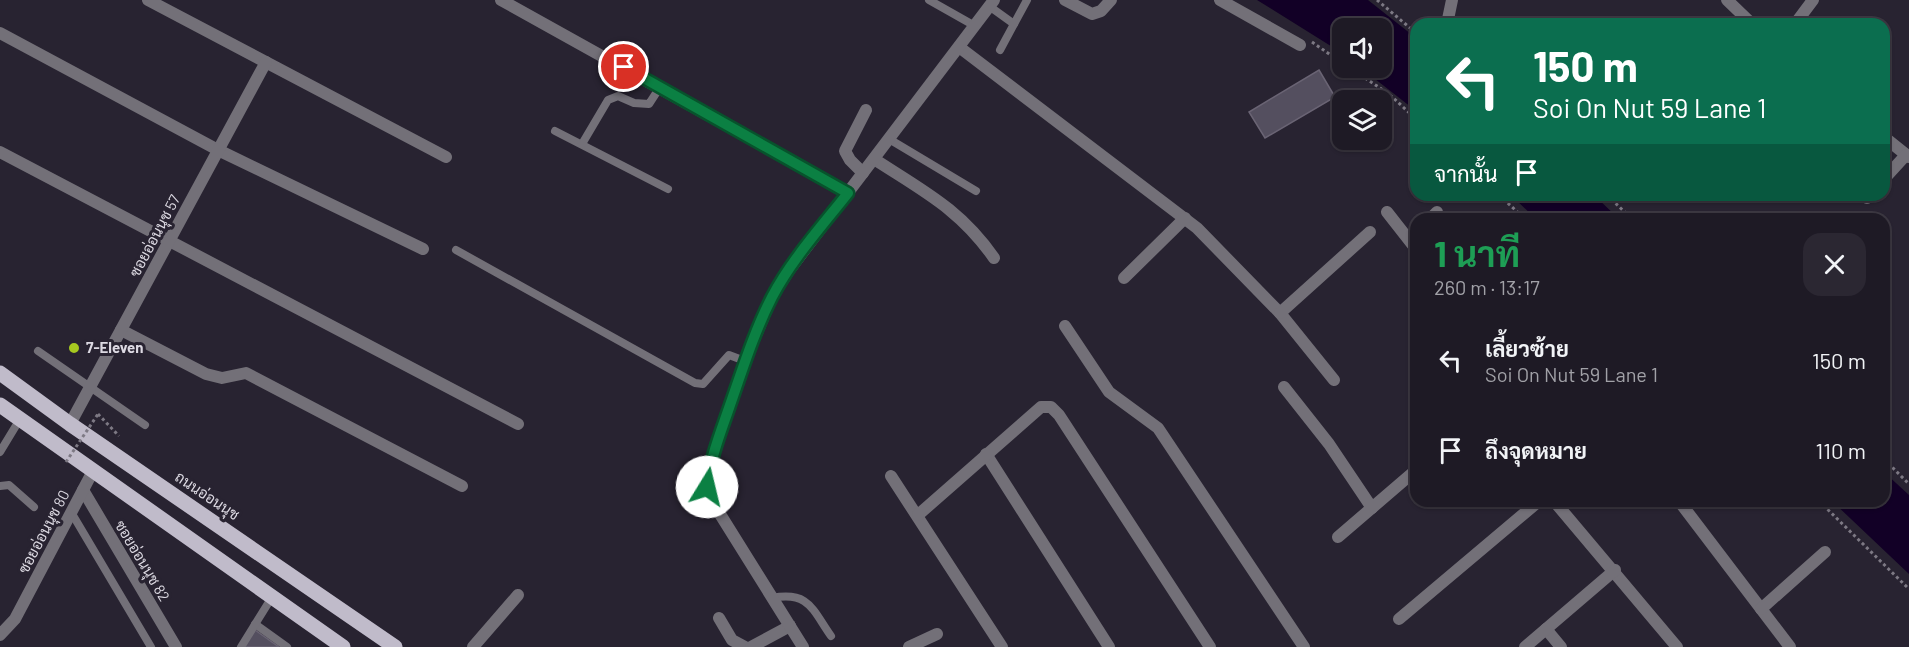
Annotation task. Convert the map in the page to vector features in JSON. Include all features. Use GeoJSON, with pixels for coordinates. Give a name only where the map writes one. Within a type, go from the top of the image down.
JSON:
{"type":"FeatureCollection","features":[{"type":"Feature","properties":{"kind":"main road","name":"ถนนอ่อนนุช"},"geometry":{"type":"LineString","coordinates":[[0,373],[70,424],[395,647]]}},
{"type":"Feature","properties":{"kind":"main road"},"geometry":{"type":"LineString","coordinates":[[0,405],[273,597],[336,645]]}},
{"type":"Feature","properties":{"kind":"street"},"geometry":{"type":"LineString","coordinates":[[148,0],[446,157]]}},
{"type":"Feature","properties":{"kind":"street"},"geometry":{"type":"LineString","coordinates":[[501,0],[848,193]]}},
{"type":"Feature","properties":{"kind":"street"},"geometry":{"type":"LineString","coordinates":[[1065,0],[1092,14],[1101,11],[1111,0]]}},
{"type":"Feature","properties":{"kind":"street"},"geometry":{"type":"LineString","coordinates":[[1220,0],[1299,45]]}},
{"type":"Feature","properties":{"kind":"street"},"geometry":{"type":"LineString","coordinates":[[1448,18],[1452,0]]}},
{"type":"Feature","properties":{"kind":"street"},"geometry":{"type":"LineString","coordinates":[[1726,0],[1746,18]]}},
{"type":"Feature","properties":{"kind":"street"},"geometry":{"type":"LineString","coordinates":[[1800,18],[1813,0]]}},
{"type":"Feature","properties":{"kind":"street"},"geometry":{"type":"LineString","coordinates":[[803,647],[715,506],[707,487],[709,466],[745,361],[772,297],[790,269],[991,3]]}},
{"type":"Feature","properties":{"kind":"street"},"geometry":{"type":"LineString","coordinates":[[0,33],[218,150],[423,249]]}},
{"type":"Feature","properties":{"kind":"street"},"geometry":{"type":"LineString","coordinates":[[959,47],[1197,228],[1280,313],[1334,380]]}},
{"type":"Feature","properties":{"kind":"street","name":"ซอยอ่อนนุช 57"},"geometry":{"type":"LineString","coordinates":[[70,424],[266,62]]}},
{"type":"Feature","properties":{"kind":"street"},"geometry":{"type":"LineString","coordinates":[[863,172],[845,151],[866,110]]}},
{"type":"Feature","properties":{"kind":"street"},"geometry":{"type":"LineString","coordinates":[[1890,142],[1908,156],[1890,173]]}},
{"type":"Feature","properties":{"kind":"street"},"geometry":{"type":"LineString","coordinates":[[0,152],[519,424]]}},
{"type":"Feature","properties":{"kind":"street"},"geometry":{"type":"LineString","coordinates":[[874,159],[956,213],[976,232],[994,258]]}},
{"type":"Feature","properties":{"kind":"street"},"geometry":{"type":"LineString","coordinates":[[1387,212],[1410,236]]}},
{"type":"Feature","properties":{"kind":"street"},"geometry":{"type":"LineString","coordinates":[[1124,278],[1186,219]]}},
{"type":"Feature","properties":{"kind":"street"},"geometry":{"type":"LineString","coordinates":[[1280,313],[1370,232]]}},
{"type":"Feature","properties":{"kind":"street"},"geometry":{"type":"LineString","coordinates":[[1065,326],[1109,393],[1158,428],[1304,647]]}},
{"type":"Feature","properties":{"kind":"street"},"geometry":{"type":"LineString","coordinates":[[121,330],[215,377],[222,378],[246,373],[462,486]]}},
{"type":"Feature","properties":{"kind":"street"},"geometry":{"type":"LineString","coordinates":[[1284,387],[1329,444],[1372,508]]}},
{"type":"Feature","properties":{"kind":"street"},"geometry":{"type":"LineString","coordinates":[[918,515],[1041,407],[1051,407],[1210,647]]}},
{"type":"Feature","properties":{"kind":"street"},"geometry":{"type":"LineString","coordinates":[[986,453],[1109,647]]}},
{"type":"Feature","properties":{"kind":"street","name":"ซอยอ่อนนุช 80"},"geometry":{"type":"LineString","coordinates":[[0,635],[15,619],[93,471]]}},
{"type":"Feature","properties":{"kind":"street"},"geometry":{"type":"LineString","coordinates":[[1338,537],[1410,475]]}},
{"type":"Feature","properties":{"kind":"street"},"geometry":{"type":"LineString","coordinates":[[891,476],[1002,647]]}},
{"type":"Feature","properties":{"kind":"street","name":"ซอยอ่อนนุช 82"},"geometry":{"type":"LineString","coordinates":[[83,490],[176,647]]}},
{"type":"Feature","properties":{"kind":"street"},"geometry":{"type":"LineString","coordinates":[[1399,619],[1532,507]]}},
{"type":"Feature","properties":{"kind":"street"},"geometry":{"type":"LineString","coordinates":[[1559,507],[1615,570],[1677,647]]}},
{"type":"Feature","properties":{"kind":"street"},"geometry":{"type":"LineString","coordinates":[[1683,507],[1790,647]]}},
{"type":"Feature","properties":{"kind":"street"},"geometry":{"type":"LineString","coordinates":[[1761,609],[1825,552]]}},
{"type":"Feature","properties":{"kind":"street"},"geometry":{"type":"LineString","coordinates":[[1525,647],[1615,570]]}},
{"type":"Feature","properties":{"kind":"street"},"geometry":{"type":"LineString","coordinates":[[473,647],[518,595]]}},
{"type":"Feature","properties":{"kind":"street"},"geometry":{"type":"LineString","coordinates":[[719,618],[732,640],[745,647]]}},
{"type":"Feature","properties":{"kind":"street"},"geometry":{"type":"LineString","coordinates":[[751,647],[790,626]]}},
{"type":"Feature","properties":{"kind":"street"},"geometry":{"type":"LineString","coordinates":[[1546,629],[1561,647]]}},
{"type":"Feature","properties":{"kind":"street"},"geometry":{"type":"LineString","coordinates":[[909,647],[937,634]]}},
{"type":"Feature","properties":{"kind":"lane"},"geometry":{"type":"LineString","coordinates":[[929,0],[975,26]]}},
{"type":"Feature","properties":{"kind":"lane"},"geometry":{"type":"LineString","coordinates":[[1000,50],[1028,0]]}},
{"type":"Feature","properties":{"kind":"lane"},"geometry":{"type":"LineString","coordinates":[[991,3],[1014,24]]}},
{"type":"Feature","properties":{"kind":"lane"},"geometry":{"type":"LineString","coordinates":[[582,144],[608,100],[618,96],[634,104],[649,104],[660,87]]}},
{"type":"Feature","properties":{"kind":"lane"},"geometry":{"type":"LineString","coordinates":[[555,130],[668,189]]}},
{"type":"Feature","properties":{"kind":"lane"},"geometry":{"type":"LineString","coordinates":[[889,139],[976,190]]}},
{"type":"Feature","properties":{"kind":"lane"},"geometry":{"type":"LineString","coordinates":[[456,250],[696,382],[703,384],[729,355],[745,361]]}},
{"type":"Feature","properties":{"kind":"lane"},"geometry":{"type":"LineString","coordinates":[[38,351],[145,425]]}},
{"type":"Feature","properties":{"kind":"lane"},"geometry":{"type":"LineString","coordinates":[[0,452],[20,419]]}},
{"type":"Feature","properties":{"kind":"lane"},"geometry":{"type":"LineString","coordinates":[[0,486],[9,485],[34,507]]}},
{"type":"Feature","properties":{"kind":"lane"},"geometry":{"type":"LineString","coordinates":[[71,512],[151,647]]}},
{"type":"Feature","properties":{"kind":"lane"},"geometry":{"type":"LineString","coordinates":[[772,598],[789,594],[799,596],[810,606],[831,636]]}},
{"type":"Feature","properties":{"kind":"lane"},"geometry":{"type":"LineString","coordinates":[[241,647],[273,597]]}},
{"type":"Feature","properties":{"kind":"lane"},"geometry":{"type":"LineString","coordinates":[[255,624],[287,647]]}},
{"type":"Feature","properties":{"kind":"path"},"geometry":{"type":"LineString","coordinates":[[1377,0],[1410,28]]}},
{"type":"Feature","properties":{"kind":"path"},"geometry":{"type":"LineString","coordinates":[[1365,78],[1389,94],[1410,113]]}},
{"type":"Feature","properties":{"kind":"path"},"geometry":{"type":"LineString","coordinates":[[1506,201],[1518,213]]}},
{"type":"Feature","properties":{"kind":"path"},"geometry":{"type":"LineString","coordinates":[[1613,201],[1626,213]]}},
{"type":"Feature","properties":{"kind":"path"},"geometry":{"type":"LineString","coordinates":[[66,462],[98,414],[119,436]]}},
{"type":"Feature","properties":{"kind":"path"},"geometry":{"type":"LineString","coordinates":[[1890,465],[1909,484]]}},
{"type":"Feature","properties":{"kind":"path"},"geometry":{"type":"LineString","coordinates":[[1825,507],[1909,589]]}},
{"type":"Feature","properties":{"kind":"shaded area"},"geometry":{"type":"Polygon","coordinates":[[[1257,0],[1368,0],[1391,18],[1332,18],[1332,47],[1257,0]]]}},
{"type":"Feature","properties":{"kind":"shaded area"},"geometry":{"type":"Polygon","coordinates":[[[1392,19],[1410,33],[1410,106],[1374,78],[1392,78],[1392,19]]]}},
{"type":"Feature","properties":{"kind":"shaded area"},"geometry":{"type":"Polygon","coordinates":[[[1517,201],[1600,201],[1613,213],[1530,213],[1517,201]]]}},
{"type":"Feature","properties":{"kind":"shaded area"},"geometry":{"type":"Polygon","coordinates":[[[1890,478],[1909,495],[1909,574],[1838,507],[1890,507],[1890,478]]]}},
{"type":"Feature","properties":{"kind":"building"},"geometry":{"type":"Polygon","coordinates":[[[1319,70],[1332,92],[1332,99],[1265,138],[1249,112],[1319,70]]]}},
{"type":"Feature","properties":{"kind":"building"},"geometry":{"type":"Polygon","coordinates":[[[255,630],[279,647],[244,647],[255,630]]]}},
{"type":"Feature","properties":{"kind":"place","name":"7-Eleven"},"geometry":{"type":"Point","coordinates":[74,348]}},
{"type":"Feature","properties":{"kind":"route"},"geometry":{"type":"LineString","coordinates":[[624,67],[848,193],[790,269],[772,297],[745,361],[716,445],[709,466],[707,487]]}}]}
